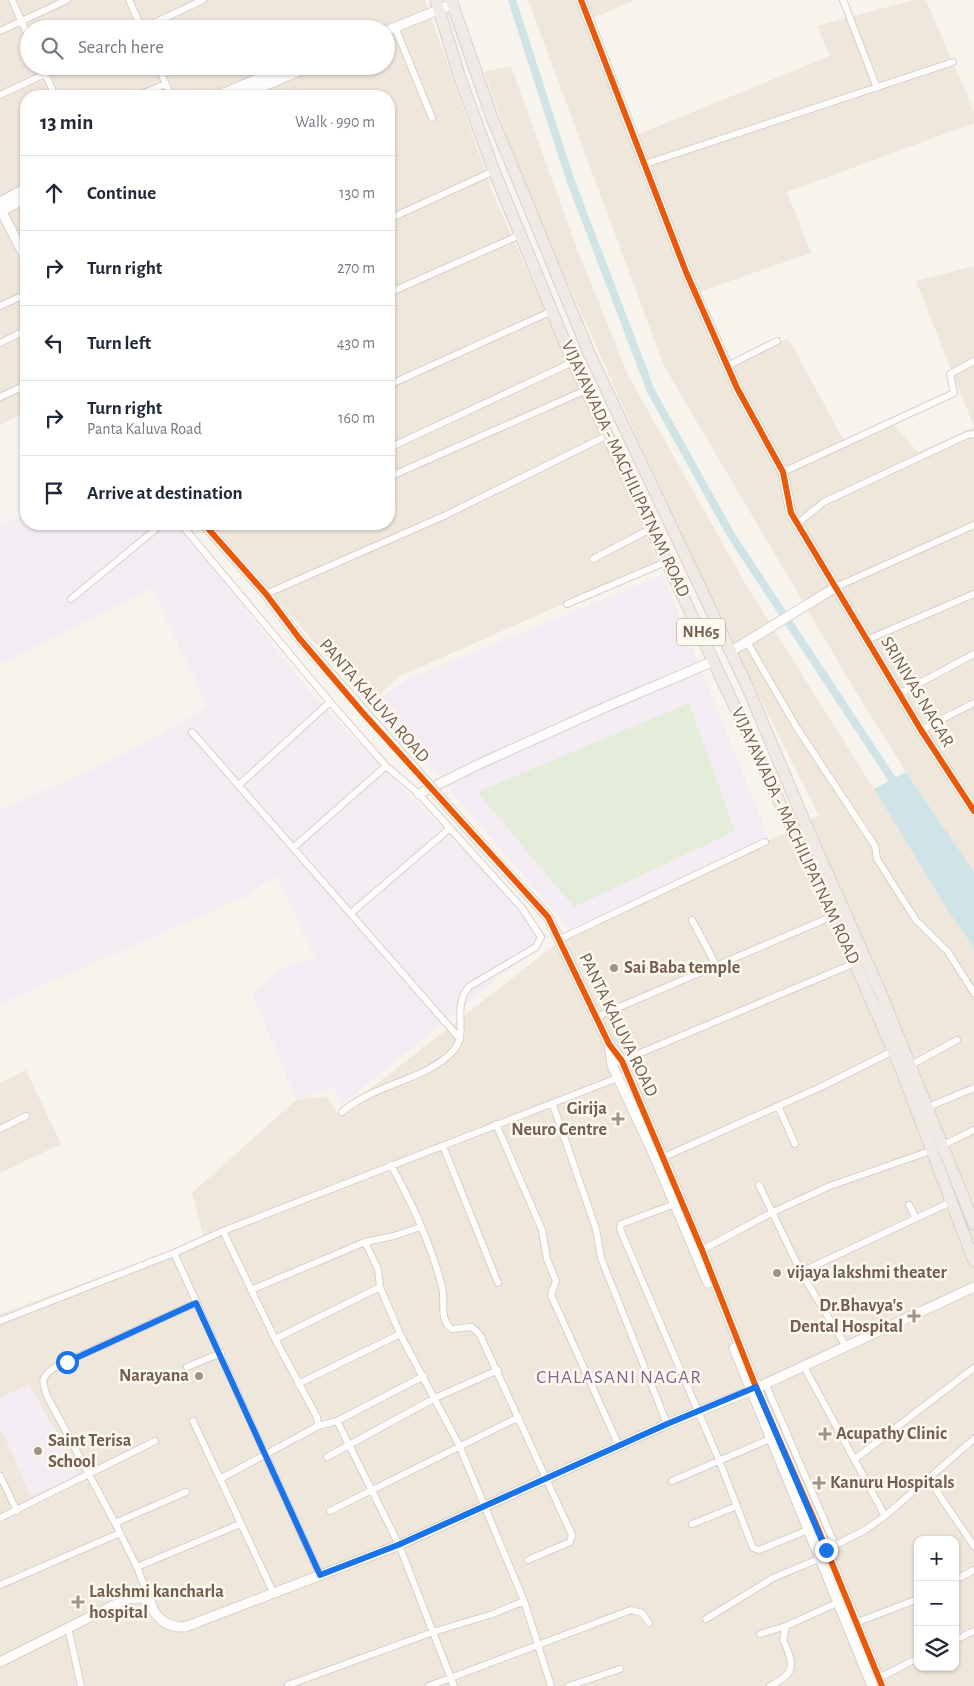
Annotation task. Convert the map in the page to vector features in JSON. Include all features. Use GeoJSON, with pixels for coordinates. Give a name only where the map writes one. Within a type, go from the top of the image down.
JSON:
{"type":"FeatureCollection","features":[{"type":"Feature","properties":{"kind":"highway","name":"VIJAYAWADA - MACHILIPATNAM ROAD"},"geometry":{"type":"LineString","coordinates":[[452,1],[521,192],[589,352],[730,652],[928,1107],[952,1202],[974,1261]]}},
{"type":"Feature","properties":{"kind":"highway","name":"VIJAYAWADA - MACHILIPATNAM ROAD"},"geometry":{"type":"LineString","coordinates":[[437,5],[460,78],[494,171],[573,362],[668,561],[974,1224]]}},
{"type":"Feature","properties":{"kind":"highway"},"geometry":{"type":"LineString","coordinates":[[460,78],[477,74]]}},
{"type":"Feature","properties":{"kind":"street"},"geometry":{"type":"LineString","coordinates":[[12,0],[21,20]]}},
{"type":"Feature","properties":{"kind":"street"},"geometry":{"type":"LineString","coordinates":[[23,20],[67,0]]}},
{"type":"Feature","properties":{"kind":"street"},"geometry":{"type":"LineString","coordinates":[[129,0],[138,20]]}},
{"type":"Feature","properties":{"kind":"street"},"geometry":{"type":"LineString","coordinates":[[161,20],[203,0]]}},
{"type":"Feature","properties":{"kind":"street","name":"SRINIVAS NAGAR"},"geometry":{"type":"LineString","coordinates":[[581,0],[686,272],[737,388],[783,472],[790,508],[901,693],[921,730],[974,811]]}},
{"type":"Feature","properties":{"kind":"street"},"geometry":{"type":"LineString","coordinates":[[843,0],[877,88]]}},
{"type":"Feature","properties":{"kind":"street"},"geometry":{"type":"LineString","coordinates":[[395,26],[437,5],[452,1]]}},
{"type":"Feature","properties":{"kind":"street"},"geometry":{"type":"LineString","coordinates":[[0,30],[20,21]]}},
{"type":"Feature","properties":{"kind":"street"},"geometry":{"type":"LineString","coordinates":[[395,40],[432,118]]}},
{"type":"Feature","properties":{"kind":"street"},"geometry":{"type":"LineString","coordinates":[[645,164],[953,62]]}},
{"type":"Feature","properties":{"kind":"street"},"geometry":{"type":"LineString","coordinates":[[0,95],[44,75]]}},
{"type":"Feature","properties":{"kind":"street"},"geometry":{"type":"LineString","coordinates":[[46,75],[53,90]]}},
{"type":"Feature","properties":{"kind":"street"},"geometry":{"type":"LineString","coordinates":[[162,75],[168,90]]}},
{"type":"Feature","properties":{"kind":"street"},"geometry":{"type":"LineString","coordinates":[[231,90],[267,75]]}},
{"type":"Feature","properties":{"kind":"street"},"geometry":{"type":"LineString","coordinates":[[254,90],[289,75]]}},
{"type":"Feature","properties":{"kind":"street"},"geometry":{"type":"LineString","coordinates":[[152,90],[166,84]]}},
{"type":"Feature","properties":{"kind":"street"},"geometry":{"type":"LineString","coordinates":[[395,216],[494,171]]}},
{"type":"Feature","properties":{"kind":"street"},"geometry":{"type":"LineString","coordinates":[[0,208],[20,193]]}},
{"type":"Feature","properties":{"kind":"street"},"geometry":{"type":"LineString","coordinates":[[0,208],[20,200]]}},
{"type":"Feature","properties":{"kind":"street"},"geometry":{"type":"LineString","coordinates":[[0,208],[20,247]]}},
{"type":"Feature","properties":{"kind":"street"},"geometry":{"type":"LineString","coordinates":[[395,290],[520,235]]}},
{"type":"Feature","properties":{"kind":"street"},"geometry":{"type":"LineString","coordinates":[[0,306],[20,297]]}},
{"type":"Feature","properties":{"kind":"street"},"geometry":{"type":"LineString","coordinates":[[395,382],[552,311]]}},
{"type":"Feature","properties":{"kind":"street"},"geometry":{"type":"LineString","coordinates":[[0,343],[20,333]]}},
{"type":"Feature","properties":{"kind":"street"},"geometry":{"type":"LineString","coordinates":[[727,366],[777,341]]}},
{"type":"Feature","properties":{"kind":"street"},"geometry":{"type":"LineString","coordinates":[[783,472],[954,393],[950,374],[974,361]]}},
{"type":"Feature","properties":{"kind":"street"},"geometry":{"type":"LineString","coordinates":[[395,445],[573,362]]}},
{"type":"Feature","properties":{"kind":"street"},"geometry":{"type":"LineString","coordinates":[[0,397],[20,388]]}},
{"type":"Feature","properties":{"kind":"street"},"geometry":{"type":"LineString","coordinates":[[395,474],[586,390]]}},
{"type":"Feature","properties":{"kind":"street"},"geometry":{"type":"LineString","coordinates":[[798,524],[824,502],[974,434]]}},
{"type":"Feature","properties":{"kind":"street"},"geometry":{"type":"LineString","coordinates":[[266,594],[446,514],[608,435]]}},
{"type":"Feature","properties":{"kind":"street"},"geometry":{"type":"LineString","coordinates":[[730,652],[836,587],[974,525]]}},
{"type":"Feature","properties":{"kind":"street"},"geometry":{"type":"LineString","coordinates":[[592,559],[652,528]]}},
{"type":"Feature","properties":{"kind":"street"},"geometry":{"type":"LineString","coordinates":[[71,599],[155,530]]}},
{"type":"Feature","properties":{"kind":"street"},"geometry":{"type":"LineString","coordinates":[[186,530],[386,766],[419,794],[522,908],[541,937],[536,947],[470,986],[463,993],[460,1004],[460,1039],[456,1049],[437,1065],[359,1099],[342,1112]]}},
{"type":"Feature","properties":{"kind":"street","name":"PANTA KALUVA ROAD"},"geometry":{"type":"LineString","coordinates":[[209,530],[266,594],[299,638],[548,917],[609,1044],[622,1061],[628,1074],[880,1682]]}},
{"type":"Feature","properties":{"kind":"street"},"geometry":{"type":"LineString","coordinates":[[567,604],[668,561]]}},
{"type":"Feature","properties":{"kind":"street"},"geometry":{"type":"LineString","coordinates":[[868,639],[974,594]]}},
{"type":"Feature","properties":{"kind":"street"},"geometry":{"type":"LineString","coordinates":[[747,642],[797,728],[875,846],[877,859],[916,920],[948,952],[974,993]]}},
{"type":"Feature","properties":{"kind":"street"},"geometry":{"type":"LineString","coordinates":[[901,693],[974,654]]}},
{"type":"Feature","properties":{"kind":"street"},"geometry":{"type":"LineString","coordinates":[[419,794],[477,765],[714,661]]}},
{"type":"Feature","properties":{"kind":"street"},"geometry":{"type":"LineString","coordinates":[[240,784],[330,702]]}},
{"type":"Feature","properties":{"kind":"street"},"geometry":{"type":"LineString","coordinates":[[921,730],[974,703]]}},
{"type":"Feature","properties":{"kind":"street"},"geometry":{"type":"LineString","coordinates":[[192,732],[240,784],[460,1039]]}},
{"type":"Feature","properties":{"kind":"street"},"geometry":{"type":"LineString","coordinates":[[294,846],[386,766]]}},
{"type":"Feature","properties":{"kind":"street"},"geometry":{"type":"LineString","coordinates":[[351,913],[449,829]]}},
{"type":"Feature","properties":{"kind":"street"},"geometry":{"type":"LineString","coordinates":[[560,939],[765,842]]}},
{"type":"Feature","properties":{"kind":"street"},"geometry":{"type":"LineString","coordinates":[[596,1017],[832,916]]}},
{"type":"Feature","properties":{"kind":"street"},"geometry":{"type":"LineString","coordinates":[[692,920],[716,965]]}},
{"type":"Feature","properties":{"kind":"street"},"geometry":{"type":"LineString","coordinates":[[612,1065],[855,963]]}},
{"type":"Feature","properties":{"kind":"street"},"geometry":{"type":"LineString","coordinates":[[910,1065],[957,1040]]}},
{"type":"Feature","properties":{"kind":"street","name":"PANTA KALUVA ROAD"},"geometry":{"type":"LineString","coordinates":[[609,1044],[612,1065],[676,1204],[717,1304],[757,1387],[770,1439],[821,1558],[872,1686]]}},
{"type":"Feature","properties":{"kind":"street"},"geometry":{"type":"LineString","coordinates":[[664,1157],[778,1106],[893,1051]]}},
{"type":"Feature","properties":{"kind":"street"},"geometry":{"type":"LineString","coordinates":[[0,1322],[391,1165],[628,1074]]}},
{"type":"Feature","properties":{"kind":"street"},"geometry":{"type":"LineString","coordinates":[[928,1107],[974,1088]]}},
{"type":"Feature","properties":{"kind":"street"},"geometry":{"type":"LineString","coordinates":[[553,1104],[596,1229],[600,1258],[667,1424]]}},
{"type":"Feature","properties":{"kind":"street"},"geometry":{"type":"LineString","coordinates":[[778,1106],[795,1144]]}},
{"type":"Feature","properties":{"kind":"street"},"geometry":{"type":"LineString","coordinates":[[0,1129],[26,1116]]}},
{"type":"Feature","properties":{"kind":"street"},"geometry":{"type":"LineString","coordinates":[[496,1124],[542,1230],[547,1259],[556,1281],[551,1295],[619,1446]]}},
{"type":"Feature","properties":{"kind":"street"},"geometry":{"type":"LineString","coordinates":[[702,1250],[771,1213],[830,1186],[938,1148],[974,1130]]}},
{"type":"Feature","properties":{"kind":"street"},"geometry":{"type":"LineString","coordinates":[[442,1146],[498,1283]]}},
{"type":"Feature","properties":{"kind":"street"},"geometry":{"type":"LineString","coordinates":[[391,1165],[408,1194],[436,1264],[444,1296],[443,1317],[446,1324],[452,1329],[472,1327],[477,1331],[498,1370],[547,1478],[572,1539],[528,1560]]}},
{"type":"Feature","properties":{"kind":"street"},"geometry":{"type":"LineString","coordinates":[[759,1185],[801,1272],[845,1345]]}},
{"type":"Feature","properties":{"kind":"street"},"geometry":{"type":"LineString","coordinates":[[801,1272],[952,1202]]}},
{"type":"Feature","properties":{"kind":"street"},"geometry":{"type":"LineString","coordinates":[[676,1204],[621,1224],[620,1227],[753,1548],[759,1550],[808,1530]]}},
{"type":"Feature","properties":{"kind":"street"},"geometry":{"type":"LineString","coordinates":[[909,1205],[916,1218]]}},
{"type":"Feature","properties":{"kind":"street"},"geometry":{"type":"LineString","coordinates":[[251,1290],[366,1242],[394,1236],[420,1227]]}},
{"type":"Feature","properties":{"kind":"street"},"geometry":{"type":"LineString","coordinates":[[223,1232],[275,1339],[317,1417],[318,1426]]}},
{"type":"Feature","properties":{"kind":"street"},"geometry":{"type":"LineString","coordinates":[[366,1242],[378,1270],[380,1287],[400,1334],[459,1445],[524,1601],[536,1644],[551,1686]]}},
{"type":"Feature","properties":{"kind":"street"},"geometry":{"type":"LineString","coordinates":[[174,1253],[320,1575]]}},
{"type":"Feature","properties":{"kind":"street"},"geometry":{"type":"LineString","coordinates":[[275,1339],[380,1287]]}},
{"type":"Feature","properties":{"kind":"street"},"geometry":{"type":"LineString","coordinates":[[196,1303],[46,1373],[43,1381],[47,1396],[116,1522],[137,1567],[152,1608],[163,1622],[174,1628],[185,1627],[398,1545],[667,1424],[757,1387],[974,1287]]}},
{"type":"Feature","properties":{"kind":"street"},"geometry":{"type":"LineString","coordinates":[[298,1384],[400,1334]]}},
{"type":"Feature","properties":{"kind":"street"},"geometry":{"type":"LineString","coordinates":[[187,1367],[220,1352]]}},
{"type":"Feature","properties":{"kind":"street"},"geometry":{"type":"LineString","coordinates":[[803,1365],[884,1516]]}},
{"type":"Feature","properties":{"kind":"street"},"geometry":{"type":"LineString","coordinates":[[855,1459],[974,1368]]}},
{"type":"Feature","properties":{"kind":"street"},"geometry":{"type":"LineString","coordinates":[[327,1457],[435,1398],[498,1370]]}},
{"type":"Feature","properties":{"kind":"street"},"geometry":{"type":"LineString","coordinates":[[220,1479],[318,1426],[337,1420],[424,1376]]}},
{"type":"Feature","properties":{"kind":"street"},"geometry":{"type":"LineString","coordinates":[[757,1387],[835,1545]]}},
{"type":"Feature","properties":{"kind":"street"},"geometry":{"type":"LineString","coordinates":[[330,1511],[459,1445],[519,1417]]}},
{"type":"Feature","properties":{"kind":"street"},"geometry":{"type":"LineString","coordinates":[[337,1420],[398,1545],[454,1686]]}},
{"type":"Feature","properties":{"kind":"street"},"geometry":{"type":"LineString","coordinates":[[193,1421],[273,1592]]}},
{"type":"Feature","properties":{"kind":"street"},"geometry":{"type":"LineString","coordinates":[[672,1480],[770,1439]]}},
{"type":"Feature","properties":{"kind":"street"},"geometry":{"type":"LineString","coordinates":[[826,1550],[865,1530],[884,1516],[927,1477],[974,1439]]}},
{"type":"Feature","properties":{"kind":"street"},"geometry":{"type":"LineString","coordinates":[[0,1518],[155,1442]]}},
{"type":"Feature","properties":{"kind":"street"},"geometry":{"type":"LineString","coordinates":[[0,1476],[17,1511]]}},
{"type":"Feature","properties":{"kind":"street"},"geometry":{"type":"LineString","coordinates":[[927,1477],[974,1546]]}},
{"type":"Feature","properties":{"kind":"street"},"geometry":{"type":"LineString","coordinates":[[116,1522],[186,1492]]}},
{"type":"Feature","properties":{"kind":"street"},"geometry":{"type":"LineString","coordinates":[[692,1524],[737,1506]]}},
{"type":"Feature","properties":{"kind":"street"},"geometry":{"type":"LineString","coordinates":[[137,1567],[240,1524]]}},
{"type":"Feature","properties":{"kind":"street"},"geometry":{"type":"LineString","coordinates":[[0,1585],[120,1533]]}},
{"type":"Feature","properties":{"kind":"street"},"geometry":{"type":"LineString","coordinates":[[706,1618],[773,1578],[821,1558]]}},
{"type":"Feature","properties":{"kind":"street"},"geometry":{"type":"LineString","coordinates":[[959,1578],[974,1570]]}},
{"type":"Feature","properties":{"kind":"street"},"geometry":{"type":"LineString","coordinates":[[0,1662],[126,1599],[141,1598],[150,1601]]}},
{"type":"Feature","properties":{"kind":"street"},"geometry":{"type":"LineString","coordinates":[[854,1623],[914,1600]]}},
{"type":"Feature","properties":{"kind":"street"},"geometry":{"type":"LineString","coordinates":[[288,1685],[433,1632],[493,1614],[524,1601]]}},
{"type":"Feature","properties":{"kind":"street"},"geometry":{"type":"LineString","coordinates":[[760,1634],[786,1626],[839,1602]]}},
{"type":"Feature","properties":{"kind":"street"},"geometry":{"type":"LineString","coordinates":[[429,1686],[451,1679],[536,1644],[631,1610],[642,1613],[649,1623]]}},
{"type":"Feature","properties":{"kind":"street"},"geometry":{"type":"LineString","coordinates":[[770,1686],[788,1676],[791,1669],[791,1656],[783,1640],[786,1626]]}},
{"type":"Feature","properties":{"kind":"street"},"geometry":{"type":"LineString","coordinates":[[68,1627],[81,1686]]}},
{"type":"Feature","properties":{"kind":"street"},"geometry":{"type":"LineString","coordinates":[[959,1638],[974,1631]]}},
{"type":"Feature","properties":{"kind":"street"},"geometry":{"type":"LineString","coordinates":[[872,1686],[914,1661]]}},
{"type":"Feature","properties":{"kind":"street"},"geometry":{"type":"LineString","coordinates":[[569,1686],[620,1669]]}},
{"type":"Feature","properties":{"kind":"shaded area"},"geometry":{"type":"Polygon","coordinates":[[[0,0],[425,0],[494,196],[658,562],[400,676],[368,705],[218,530],[395,530],[395,90],[20,90],[20,415],[0,425],[0,0]]]}},
{"type":"Feature","properties":{"kind":"shaded area"},"geometry":{"type":"Polygon","coordinates":[[[528,0],[635,0],[593,18],[636,135],[830,56],[817,26],[913,0],[926,0],[974,111],[974,123],[787,192],[811,253],[693,294],[729,362],[788,338],[845,442],[891,422],[918,452],[974,427],[974,872],[906,772],[853,687],[664,366],[528,0]]]}},
{"type":"Feature","properties":{"kind":"shaded area"},"geometry":{"type":"Polygon","coordinates":[[[511,66],[577,249],[628,375],[746,585],[946,908],[974,948],[974,1686],[0,1686],[0,1314],[204,1239],[192,1193],[296,1100],[326,1096],[338,1114],[556,944],[819,816],[698,574],[529,196],[484,72],[511,66]]]}},
{"type":"Feature","properties":{"kind":"shaded area"},"geometry":{"type":"Polygon","coordinates":[[[974,266],[974,427],[916,281],[974,266]]]}},
{"type":"Feature","properties":{"kind":"shaded area"},"geometry":{"type":"Polygon","coordinates":[[[20,516],[20,530],[185,530],[310,692],[549,937],[341,1105],[333,1087],[296,1100],[252,993],[279,970],[315,957],[276,875],[249,895],[0,1004],[0,810],[107,763],[208,708],[152,588],[0,665],[0,525],[20,516]]]}},
{"type":"Feature","properties":{"kind":"shaded area"},"geometry":{"type":"Polygon","coordinates":[[[663,575],[769,838],[569,929],[375,702],[406,680],[663,575]]]}},
{"type":"Feature","properties":{"kind":"shaded area"},"geometry":{"type":"Polygon","coordinates":[[[906,772],[974,872],[974,948],[946,908],[874,789],[906,772]]]}},
{"type":"Feature","properties":{"kind":"shaded area"},"geometry":{"type":"Polygon","coordinates":[[[26,1070],[61,1144],[0,1173],[0,1083],[26,1070]]]}},
{"type":"Feature","properties":{"kind":"shaded area","name":"Saint Terisa School"},"geometry":{"type":"Polygon","coordinates":[[[29,1384],[79,1475],[31,1497],[0,1427],[0,1398],[29,1384]]]}},
{"type":"Feature","properties":{"kind":"green space"},"geometry":{"type":"Polygon","coordinates":[[[689,703],[735,831],[574,907],[477,792],[689,703]]]}},
{"type":"Feature","properties":{"kind":"waterway"},"geometry":{"type":"LineString","coordinates":[[512,0],[570,179],[651,391],[731,535],[898,788]]}},
{"type":"Feature","properties":{"kind":"cycle path"},"geometry":{"type":"LineString","coordinates":[[581,0],[686,272],[737,388],[783,472],[791,513],[921,730],[974,811]]}},
{"type":"Feature","properties":{"kind":"cycle path"},"geometry":{"type":"LineString","coordinates":[[209,530],[266,594],[299,638],[363,713],[548,917],[609,1044],[622,1061],[882,1686]]}},
{"type":"Feature","properties":{"kind":"place","name":"Sai Baba temple"},"geometry":{"type":"Point","coordinates":[614,968]}},
{"type":"Feature","properties":{"kind":"place","name":"Girija Neuro Centre"},"geometry":{"type":"Point","coordinates":[618,1119]}},
{"type":"Feature","properties":{"kind":"place","name":"vijaya lakshmi theater"},"geometry":{"type":"Point","coordinates":[777,1273]}},
{"type":"Feature","properties":{"kind":"place","name":"Dr.Bhavya's Dental Hospital"},"geometry":{"type":"Point","coordinates":[914,1316]}},
{"type":"Feature","properties":{"kind":"place","name":"Narayana"},"geometry":{"type":"Point","coordinates":[199,1376]}},
{"type":"Feature","properties":{"kind":"place","name":"Acupathy Clinic"},"geometry":{"type":"Point","coordinates":[825,1434]}},
{"type":"Feature","properties":{"kind":"place","name":"Saint Terisa School"},"geometry":{"type":"Point","coordinates":[38,1451]}},
{"type":"Feature","properties":{"kind":"place","name":"Kanuru Hospitals"},"geometry":{"type":"Point","coordinates":[819,1483]}},
{"type":"Feature","properties":{"kind":"place","name":"Lakshmi kancharla hospital"},"geometry":{"type":"Point","coordinates":[78,1602]}},
{"type":"Feature","properties":{"kind":"district","name":"CHALASANI NAGAR"},"geometry":{"type":"Point","coordinates":[619,1377]}},
{"type":"Feature","properties":{"kind":"route"},"geometry":{"type":"LineString","coordinates":[[67,1362],[196,1303],[220,1352],[320,1575],[398,1545],[667,1424],[756,1387],[826,1550]]}}]}
